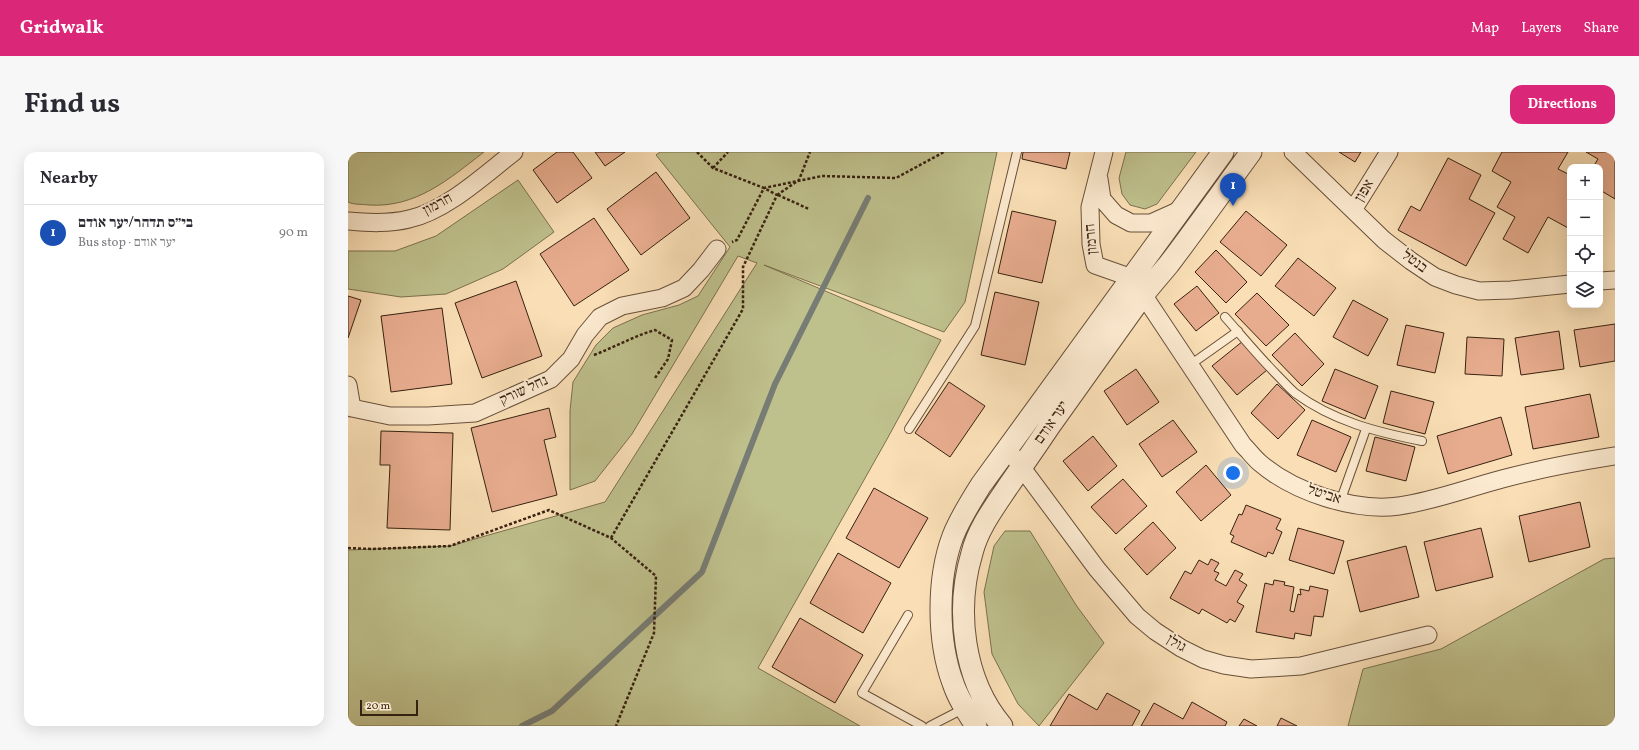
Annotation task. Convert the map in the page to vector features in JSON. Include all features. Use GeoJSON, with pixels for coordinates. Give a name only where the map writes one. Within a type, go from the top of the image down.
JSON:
{"type":"FeatureCollection","features":[{"type":"Feature","properties":{"kind":"street","name":"חרמון"},"geometry":{"type":"LineString","coordinates":[[348,221],[377,224],[410,219],[444,205],[514,152]]}},
{"type":"Feature","properties":{"kind":"street","name":"חרמון"},"geometry":{"type":"LineString","coordinates":[[1104,152],[1090,207],[1091,244],[1095,265],[1132,278]]}},
{"type":"Feature","properties":{"kind":"street","name":"יער אודם"},"geometry":{"type":"LineString","coordinates":[[976,726],[953,684],[943,640],[943,583],[946,560],[953,536],[965,511],[1007,448],[1223,152]]}},
{"type":"Feature","properties":{"kind":"street","name":"יער אודם"},"geometry":{"type":"LineString","coordinates":[[1002,726],[992,714],[974,675],[967,652],[964,627],[966,576],[972,552],[981,527],[1021,467],[1143,296],[1169,264],[1251,152]]}},
{"type":"Feature","properties":{"kind":"street","name":"בנטל"},"geometry":{"type":"LineString","coordinates":[[1293,152],[1384,240],[1435,277],[1456,285],[1479,291],[1511,290],[1567,284]]}},
{"type":"Feature","properties":{"kind":"street","name":"אפון"},"geometry":{"type":"LineString","coordinates":[[1354,210],[1389,152]]}},
{"type":"Feature","properties":{"kind":"street","name":"חרמון"},"geometry":{"type":"LineString","coordinates":[[1098,175],[1102,199],[1116,214],[1131,223],[1151,223],[1180,210]]}},
{"type":"Feature","properties":{"kind":"street","name":"נחל שורק"},"geometry":{"type":"LineString","coordinates":[[348,385],[350,410],[390,416],[428,416],[475,413],[552,379],[571,359],[585,335],[600,317],[622,306],[662,298],[684,288],[717,250]]}},
{"type":"Feature","properties":{"kind":"street","name":"אביטל"},"geometry":{"type":"LineString","coordinates":[[1132,278],[1243,445],[1260,463],[1283,479],[1301,488],[1340,502],[1368,506],[1397,506],[1562,465],[1615,456]]}},
{"type":"Feature","properties":{"kind":"street"},"geometry":{"type":"LineString","coordinates":[[1603,281],[1615,280]]}},
{"type":"Feature","properties":{"kind":"street","name":"גולן"},"geometry":{"type":"LineString","coordinates":[[1007,448],[1097,569],[1136,616],[1154,631],[1174,644],[1203,659],[1224,665],[1251,668],[1302,666],[1428,635]]}},
{"type":"Feature","properties":{"kind":"lane"},"geometry":{"type":"LineString","coordinates":[[909,429],[975,326],[1017,152]]}},
{"type":"Feature","properties":{"kind":"lane"},"geometry":{"type":"LineString","coordinates":[[1225,317],[1294,392],[1319,409],[1366,429],[1422,441]]}},
{"type":"Feature","properties":{"kind":"lane"},"geometry":{"type":"LineString","coordinates":[[1190,365],[1238,331]]}},
{"type":"Feature","properties":{"kind":"lane"},"geometry":{"type":"LineString","coordinates":[[1340,502],[1366,429]]}},
{"type":"Feature","properties":{"kind":"lane"},"geometry":{"type":"LineString","coordinates":[[908,615],[862,693],[922,726]]}},
{"type":"Feature","properties":{"kind":"lane"},"geometry":{"type":"LineString","coordinates":[[930,726],[965,708]]}},
{"type":"Feature","properties":{"kind":"path"},"geometry":{"type":"LineString","coordinates":[[697,152],[712,168],[764,188],[809,209]]}},
{"type":"Feature","properties":{"kind":"path"},"geometry":{"type":"LineString","coordinates":[[712,168],[728,152]]}},
{"type":"Feature","properties":{"kind":"path"},"geometry":{"type":"LineString","coordinates":[[612,538],[743,309],[743,267],[777,195],[799,180],[810,152]]}},
{"type":"Feature","properties":{"kind":"path"},"geometry":{"type":"LineString","coordinates":[[737,240],[764,188],[822,176],[896,178],[944,152]]}},
{"type":"Feature","properties":{"kind":"path"},"geometry":{"type":"LineString","coordinates":[[609,349],[655,330],[672,340],[668,358],[655,378]]}},
{"type":"Feature","properties":{"kind":"path"},"geometry":{"type":"LineString","coordinates":[[348,548],[372,549],[450,546],[549,510],[612,538],[656,576],[654,633],[616,726]]}},
{"type":"Feature","properties":{"kind":"green space"},"geometry":{"type":"Polygon","coordinates":[[[348,152],[484,152],[445,181],[417,197],[386,205],[369,205],[348,202],[348,152]]]}},
{"type":"Feature","properties":{"kind":"green space"},"geometry":{"type":"Polygon","coordinates":[[[660,152],[997,152],[965,302],[944,332],[764,265],[941,340],[758,668],[860,726],[348,726],[348,550],[450,546],[605,502],[757,263],[738,256],[632,434],[595,481],[570,490],[570,411],[573,382],[596,345],[613,328],[642,315],[679,305],[698,296],[730,247],[656,155],[660,152]]]}},
{"type":"Feature","properties":{"kind":"green space"},"geometry":{"type":"Polygon","coordinates":[[[1126,152],[1196,152],[1157,204],[1145,209],[1130,205],[1122,194],[1119,178],[1126,152]]]}},
{"type":"Feature","properties":{"kind":"green space"},"geometry":{"type":"Polygon","coordinates":[[[518,180],[554,232],[503,269],[446,294],[401,297],[348,289],[348,251],[395,251],[436,236],[518,180]]]}},
{"type":"Feature","properties":{"kind":"green space"},"geometry":{"type":"Polygon","coordinates":[[[1005,531],[1030,531],[1076,605],[1104,643],[1039,726],[1018,704],[992,654],[984,592],[994,546],[1005,531]]]}},
{"type":"Feature","properties":{"kind":"green space"},"geometry":{"type":"Polygon","coordinates":[[[1615,558],[1615,726],[1348,726],[1363,669],[1441,649],[1604,559],[1615,558]]]}},
{"type":"Feature","properties":{"kind":"building"},"geometry":{"type":"Polygon","coordinates":[[[557,152],[573,152],[592,178],[557,203],[533,170],[557,152]]]}},
{"type":"Feature","properties":{"kind":"building"},"geometry":{"type":"Polygon","coordinates":[[[595,152],[625,152],[605,166],[595,152]]]}},
{"type":"Feature","properties":{"kind":"building"},"geometry":{"type":"Polygon","coordinates":[[[1023,152],[1070,152],[1066,169],[1022,159],[1023,152]]]}},
{"type":"Feature","properties":{"kind":"building"},"geometry":{"type":"Polygon","coordinates":[[[1339,152],[1361,152],[1355,162],[1339,152]]]}},
{"type":"Feature","properties":{"kind":"building"},"geometry":{"type":"Polygon","coordinates":[[[1502,152],[1568,152],[1558,169],[1567,174],[1567,227],[1548,217],[1528,253],[1503,239],[1515,217],[1497,207],[1511,182],[1492,171],[1502,152]]]}},
{"type":"Feature","properties":{"kind":"building"},"geometry":{"type":"Polygon","coordinates":[[[1586,152],[1615,152],[1615,199],[1603,192],[1603,164],[1595,164],[1598,159],[1586,152]]]}},
{"type":"Feature","properties":{"kind":"building"},"geometry":{"type":"Polygon","coordinates":[[[1448,158],[1481,175],[1469,199],[1495,213],[1466,266],[1398,230],[1411,206],[1420,211],[1448,158]]]}},
{"type":"Feature","properties":{"kind":"building"},"geometry":{"type":"Polygon","coordinates":[[[656,172],[690,218],[641,255],[607,209],[656,172]]]}},
{"type":"Feature","properties":{"kind":"building"},"geometry":{"type":"Polygon","coordinates":[[[1012,211],[1056,221],[1042,283],[998,273],[1012,211]]]}},
{"type":"Feature","properties":{"kind":"building"},"geometry":{"type":"Polygon","coordinates":[[[1246,211],[1287,245],[1261,276],[1220,242],[1246,211]]]}},
{"type":"Feature","properties":{"kind":"building"},"geometry":{"type":"Polygon","coordinates":[[[594,218],[629,270],[574,306],[540,254],[594,218]]]}},
{"type":"Feature","properties":{"kind":"building"},"geometry":{"type":"Polygon","coordinates":[[[1216,250],[1247,282],[1226,303],[1195,272],[1216,250]]]}},
{"type":"Feature","properties":{"kind":"building"},"geometry":{"type":"Polygon","coordinates":[[[1298,258],[1336,288],[1314,316],[1275,286],[1298,258]]]}},
{"type":"Feature","properties":{"kind":"building"},"geometry":{"type":"Polygon","coordinates":[[[516,281],[542,356],[482,378],[455,303],[516,281]]]}},
{"type":"Feature","properties":{"kind":"building"},"geometry":{"type":"Polygon","coordinates":[[[1197,286],[1219,313],[1196,331],[1174,304],[1197,286]]]}},
{"type":"Feature","properties":{"kind":"building"},"geometry":{"type":"Polygon","coordinates":[[[995,292],[1039,302],[1025,365],[981,355],[995,292]]]}},
{"type":"Feature","properties":{"kind":"building"},"geometry":{"type":"Polygon","coordinates":[[[1257,293],[1289,325],[1266,346],[1235,314],[1257,293]]]}},
{"type":"Feature","properties":{"kind":"building"},"geometry":{"type":"Polygon","coordinates":[[[348,296],[361,300],[348,338],[348,296]]]}},
{"type":"Feature","properties":{"kind":"building"},"geometry":{"type":"Polygon","coordinates":[[[1353,300],[1388,319],[1368,356],[1333,337],[1353,300]]]}},
{"type":"Feature","properties":{"kind":"building"},"geometry":{"type":"Polygon","coordinates":[[[442,308],[452,384],[391,392],[381,316],[442,308]]]}},
{"type":"Feature","properties":{"kind":"building"},"geometry":{"type":"Polygon","coordinates":[[[1615,324],[1615,361],[1580,367],[1574,330],[1615,324]]]}},
{"type":"Feature","properties":{"kind":"building"},"geometry":{"type":"Polygon","coordinates":[[[1406,325],[1444,333],[1435,373],[1397,365],[1406,325]]]}},
{"type":"Feature","properties":{"kind":"building"},"geometry":{"type":"Polygon","coordinates":[[[1559,331],[1564,369],[1521,375],[1515,338],[1559,331]]]}},
{"type":"Feature","properties":{"kind":"building"},"geometry":{"type":"Polygon","coordinates":[[[1295,333],[1324,364],[1302,386],[1272,355],[1295,333]]]}},
{"type":"Feature","properties":{"kind":"building"},"geometry":{"type":"Polygon","coordinates":[[[1467,337],[1504,339],[1502,376],[1465,374],[1467,337]]]}},
{"type":"Feature","properties":{"kind":"building"},"geometry":{"type":"Polygon","coordinates":[[[1243,341],[1267,370],[1237,395],[1212,366],[1243,341]]]}},
{"type":"Feature","properties":{"kind":"building"},"geometry":{"type":"Polygon","coordinates":[[[1136,369],[1159,402],[1127,425],[1104,391],[1136,369]]]}},
{"type":"Feature","properties":{"kind":"building"},"geometry":{"type":"Polygon","coordinates":[[[1335,369],[1378,386],[1365,419],[1322,401],[1335,369]]]}},
{"type":"Feature","properties":{"kind":"building"},"geometry":{"type":"Polygon","coordinates":[[[949,382],[985,406],[950,457],[915,433],[949,382]]]}},
{"type":"Feature","properties":{"kind":"building"},"geometry":{"type":"Polygon","coordinates":[[[1277,384],[1305,410],[1278,439],[1251,413],[1277,384]]]}},
{"type":"Feature","properties":{"kind":"building"},"geometry":{"type":"Polygon","coordinates":[[[1391,391],[1434,402],[1425,434],[1383,423],[1391,391]]]}},
{"type":"Feature","properties":{"kind":"building"},"geometry":{"type":"Polygon","coordinates":[[[1590,394],[1599,437],[1533,449],[1525,407],[1590,394]]]}},
{"type":"Feature","properties":{"kind":"building"},"geometry":{"type":"Polygon","coordinates":[[[549,408],[556,437],[544,440],[557,495],[492,512],[471,428],[549,408]]]}},
{"type":"Feature","properties":{"kind":"building"},"geometry":{"type":"Polygon","coordinates":[[[1501,417],[1512,455],[1448,474],[1437,436],[1501,417]]]}},
{"type":"Feature","properties":{"kind":"building"},"geometry":{"type":"Polygon","coordinates":[[[1173,420],[1197,452],[1162,477],[1139,444],[1173,420]]]}},
{"type":"Feature","properties":{"kind":"building"},"geometry":{"type":"Polygon","coordinates":[[[1312,420],[1351,437],[1336,472],[1297,455],[1312,420]]]}},
{"type":"Feature","properties":{"kind":"building"},"geometry":{"type":"Polygon","coordinates":[[[381,431],[453,433],[450,530],[387,528],[390,465],[380,465],[381,431]]]}},
{"type":"Feature","properties":{"kind":"building"},"geometry":{"type":"Polygon","coordinates":[[[1093,436],[1117,466],[1088,491],[1063,461],[1093,436]]]}},
{"type":"Feature","properties":{"kind":"building"},"geometry":{"type":"Polygon","coordinates":[[[1375,437],[1415,447],[1406,481],[1366,471],[1375,437]]]}},
{"type":"Feature","properties":{"kind":"building"},"geometry":{"type":"Polygon","coordinates":[[[1206,465],[1231,495],[1201,521],[1176,492],[1206,465]]]}},
{"type":"Feature","properties":{"kind":"building"},"geometry":{"type":"Polygon","coordinates":[[[1123,479],[1147,506],[1116,534],[1091,507],[1123,479]]]}},
{"type":"Feature","properties":{"kind":"building"},"geometry":{"type":"Polygon","coordinates":[[[874,488],[928,518],[899,568],[846,538],[874,488]]]}},
{"type":"Feature","properties":{"kind":"building"},"geometry":{"type":"Polygon","coordinates":[[[1580,502],[1590,547],[1529,562],[1519,516],[1580,502]]]}},
{"type":"Feature","properties":{"kind":"building"},"geometry":{"type":"Polygon","coordinates":[[[1246,505],[1281,519],[1276,529],[1282,532],[1273,554],[1268,552],[1266,557],[1231,542],[1234,536],[1230,534],[1239,514],[1242,515],[1246,505]]]}},
{"type":"Feature","properties":{"kind":"building"},"geometry":{"type":"Polygon","coordinates":[[[1153,522],[1176,548],[1147,575],[1124,549],[1153,522]]]}},
{"type":"Feature","properties":{"kind":"building"},"geometry":{"type":"Polygon","coordinates":[[[1298,528],[1344,541],[1334,574],[1289,560],[1298,528]]]}},
{"type":"Feature","properties":{"kind":"building"},"geometry":{"type":"Polygon","coordinates":[[[1481,528],[1493,577],[1436,591],[1424,542],[1481,528]]]}},
{"type":"Feature","properties":{"kind":"building"},"geometry":{"type":"Polygon","coordinates":[[[1406,546],[1419,597],[1360,612],[1347,561],[1406,546]]]}},
{"type":"Feature","properties":{"kind":"building"},"geometry":{"type":"Polygon","coordinates":[[[838,553],[891,583],[863,633],[810,603],[838,553]]]}},
{"type":"Feature","properties":{"kind":"building"},"geometry":{"type":"Polygon","coordinates":[[[1211,559],[1219,563],[1214,571],[1219,573],[1215,580],[1226,586],[1235,570],[1243,574],[1239,580],[1247,585],[1237,602],[1244,606],[1235,622],[1230,619],[1227,623],[1202,609],[1199,614],[1170,598],[1185,571],[1191,574],[1199,560],[1208,565],[1211,559]]]}},
{"type":"Feature","properties":{"kind":"building"},"geometry":{"type":"Polygon","coordinates":[[[1274,580],[1285,582],[1284,585],[1294,587],[1290,611],[1294,612],[1298,594],[1301,595],[1300,589],[1309,591],[1310,586],[1328,590],[1323,617],[1314,616],[1311,636],[1295,633],[1294,639],[1256,632],[1265,583],[1273,585],[1274,580]]]}},
{"type":"Feature","properties":{"kind":"building"},"geometry":{"type":"Polygon","coordinates":[[[800,618],[863,655],[835,703],[772,667],[800,618]]]}},
{"type":"Feature","properties":{"kind":"building"},"geometry":{"type":"Polygon","coordinates":[[[1107,693],[1140,711],[1132,726],[1050,726],[1069,694],[1097,710],[1107,693]]]}},
{"type":"Feature","properties":{"kind":"building"},"geometry":{"type":"Polygon","coordinates":[[[1192,702],[1227,722],[1225,726],[1141,726],[1154,703],[1183,719],[1192,702]]]}},
{"type":"Feature","properties":{"kind":"building"},"geometry":{"type":"Polygon","coordinates":[[[1281,718],[1297,726],[1277,726],[1281,718]]]}},
{"type":"Feature","properties":{"kind":"building"},"geometry":{"type":"Polygon","coordinates":[[[1244,719],[1257,726],[1239,726],[1244,719]]]}},
{"type":"Feature","properties":{"kind":"waterway"},"geometry":{"type":"LineString","coordinates":[[522,726],[552,711],[702,572],[775,384],[868,198]]}},
{"type":"Feature","properties":{"kind":"place","name":"בי״ס תדהר/יער אודם"},"geometry":{"type":"Point","coordinates":[1233,206]}}]}
